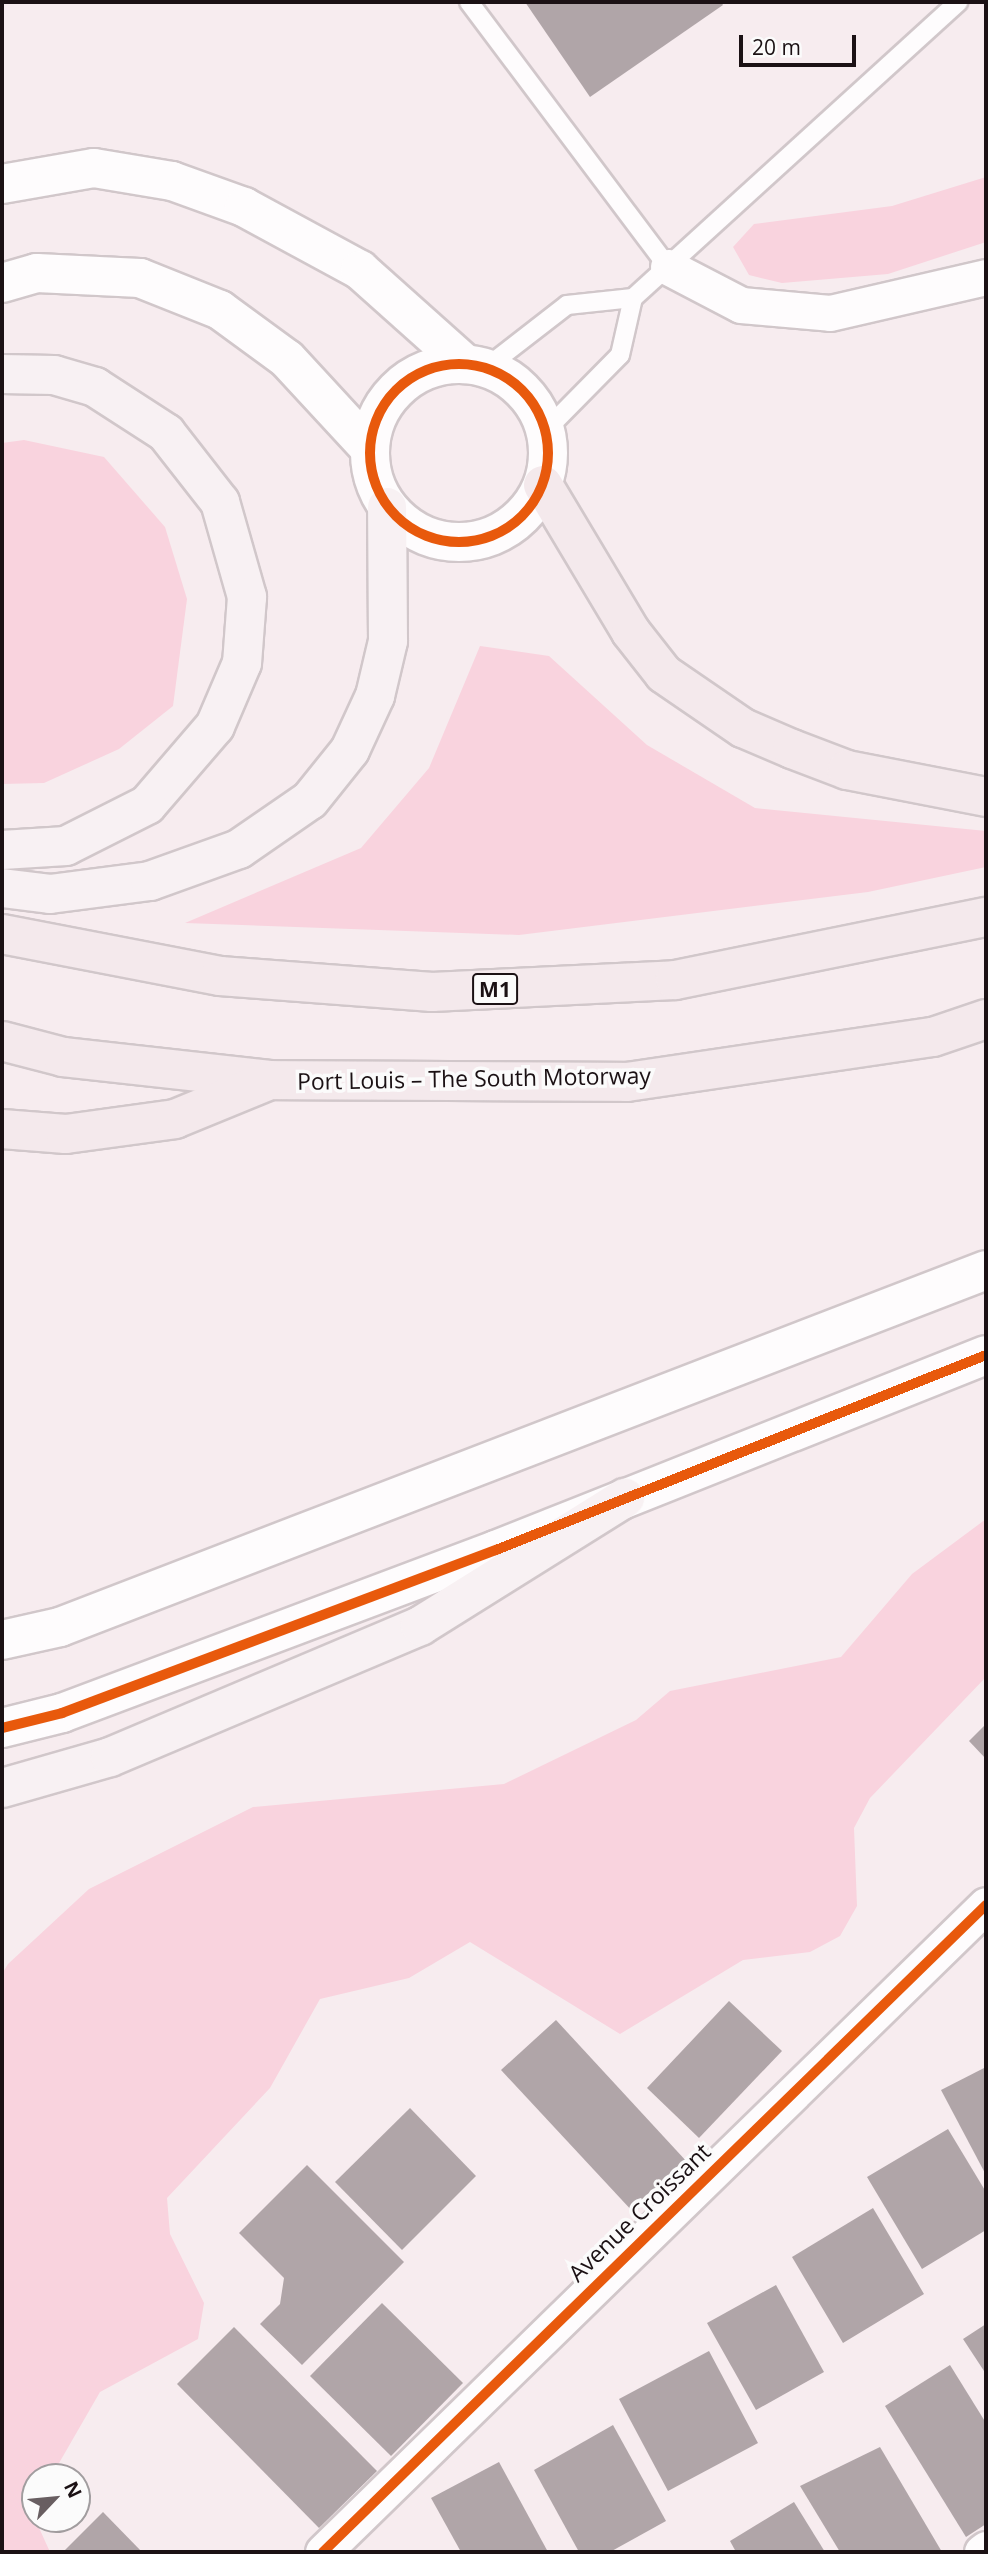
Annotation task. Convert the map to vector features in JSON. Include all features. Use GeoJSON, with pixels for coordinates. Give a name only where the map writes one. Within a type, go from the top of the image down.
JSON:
{"type":"FeatureCollection","features":[{"type":"Feature","properties":{"kind":"highway"},"geometry":{"type":"LineString","coordinates":[[543,485],[631,632],[664,674],[743,728],[792,749],[847,769],[986,797]]}},
{"type":"Feature","properties":{"kind":"highway","name":"M1"},"geometry":{"type":"LineString","coordinates":[[2,934],[220,976],[432,992],[675,981],[986,918]]}},
{"type":"Feature","properties":{"kind":"highway","name":"Port Louis – The South Motorway"},"geometry":{"type":"LineString","coordinates":[[2,1041],[63,1057],[270,1080],[627,1082],[933,1037],[986,1019]]}},
{"type":"Feature","properties":{"kind":"highway"},"geometry":{"type":"LineString","coordinates":[[2,1129],[66,1134],[175,1119],[270,1080]]}},
{"type":"Feature","properties":{"kind":"main road"},"geometry":{"type":"LineString","coordinates":[[2,374],[54,374],[95,387],[166,433],[220,502],[247,597],[242,663],[215,726],[147,805],[66,846],[2,850]]}},
{"type":"Feature","properties":{"kind":"main road"},"geometry":{"type":"LineString","coordinates":[[2,888],[50,894],[150,881],[239,849],[310,800],[350,750],[375,696],[387,641],[387,507]]}},
{"type":"Feature","properties":{"kind":"main road"},"geometry":{"type":"LineString","coordinates":[[2,1788],[110,1757],[420,1626],[625,1498]]}},
{"type":"Feature","properties":{"kind":"street"},"geometry":{"type":"LineString","coordinates":[[2,184],[94,168],[172,181],[244,207],[360,270],[476,366],[513,381],[546,430],[543,485],[509,528],[457,543],[430,538],[387,507],[375,484],[370,449],[381,408],[401,385],[426,369],[476,366]]}},
{"type":"Feature","properties":{"kind":"street"},"geometry":{"type":"LineString","coordinates":[[668,267],[741,305],[830,313],[915,298],[986,277]]}},
{"type":"Feature","properties":{"kind":"street"},"geometry":{"type":"LineString","coordinates":[[2,283],[37,273],[140,278],[220,310],[287,359],[370,449]]}},
{"type":"Feature","properties":{"kind":"street"},"geometry":{"type":"LineString","coordinates":[[2,1640],[60,1628],[986,1270]]}},
{"type":"Feature","properties":{"kind":"street"},"geometry":{"type":"LineString","coordinates":[[2,1728],[62,1713],[625,1498],[986,1354]]}},
{"type":"Feature","properties":{"kind":"street","name":"Avenue Croissant"},"geometry":{"type":"LineString","coordinates":[[323,2552],[986,1905]]}},
{"type":"Feature","properties":{"kind":"street"},"geometry":{"type":"LineString","coordinates":[[982,2552],[986,2549]]}},
{"type":"Feature","properties":{"kind":"lane"},"geometry":{"type":"LineString","coordinates":[[470,2],[668,267]]}},
{"type":"Feature","properties":{"kind":"lane"},"geometry":{"type":"LineString","coordinates":[[476,366],[568,305],[633,298],[958,2]]}},
{"type":"Feature","properties":{"kind":"lane"},"geometry":{"type":"LineString","coordinates":[[546,430],[620,355],[633,298]]}},
{"type":"Feature","properties":{"kind":"shaded area"},"geometry":{"type":"Polygon","coordinates":[[[986,177],[986,242],[888,274],[782,283],[749,275],[733,247],[754,224],[892,206],[986,177]]]}},
{"type":"Feature","properties":{"kind":"shaded area"},"geometry":{"type":"Polygon","coordinates":[[[24,440],[104,457],[165,527],[187,599],[173,706],[119,749],[44,783],[2,784],[2,443],[24,440]]]}},
{"type":"Feature","properties":{"kind":"shaded area"},"geometry":{"type":"Polygon","coordinates":[[[480,646],[549,656],[647,745],[755,808],[986,831],[986,867],[868,892],[519,935],[185,923],[361,848],[429,768],[480,646]]]}},
{"type":"Feature","properties":{"kind":"shaded area"},"geometry":{"type":"Polygon","coordinates":[[[986,1519],[986,1677],[870,1798],[854,1828],[857,1906],[840,1936],[810,1952],[743,1960],[620,2034],[470,1942],[409,1978],[320,1999],[270,2088],[167,2198],[170,2234],[204,2303],[198,2339],[100,2392],[59,2463],[21,2463],[21,2533],[41,2533],[50,2552],[2,2552],[2,1974],[8,1964],[89,1889],[253,1807],[504,1784],[636,1720],[670,1691],[841,1657],[912,1574],[986,1519]]]}},
{"type":"Feature","properties":{"kind":"building"},"geometry":{"type":"Polygon","coordinates":[[[525,2],[721,2],[723,5],[590,97],[525,2]]]}},
{"type":"Feature","properties":{"kind":"building"},"geometry":{"type":"Polygon","coordinates":[[[986,1724],[986,1759],[969,1741],[986,1724]]]}},
{"type":"Feature","properties":{"kind":"building"},"geometry":{"type":"Polygon","coordinates":[[[729,2001],[782,2051],[699,2138],[647,2088],[729,2001]]]}},
{"type":"Feature","properties":{"kind":"building"},"geometry":{"type":"Polygon","coordinates":[[[556,2020],[688,2163],[634,2213],[501,2070],[556,2020]]]}},
{"type":"Feature","properties":{"kind":"building"},"geometry":{"type":"Polygon","coordinates":[[[986,2067],[986,2175],[941,2090],[986,2067]]]}},
{"type":"Feature","properties":{"kind":"building"},"geometry":{"type":"Polygon","coordinates":[[[410,2108],[476,2176],[402,2250],[335,2182],[410,2108]]]}},
{"type":"Feature","properties":{"kind":"building"},"geometry":{"type":"Polygon","coordinates":[[[948,2129],[986,2192],[986,2230],[922,2269],[867,2177],[948,2129]]]}},
{"type":"Feature","properties":{"kind":"building"},"geometry":{"type":"Polygon","coordinates":[[[307,2165],[404,2262],[302,2365],[260,2324],[280,2304],[284,2278],[239,2233],[307,2165]]]}},
{"type":"Feature","properties":{"kind":"building"},"geometry":{"type":"Polygon","coordinates":[[[873,2208],[924,2294],[843,2343],[792,2257],[873,2208]]]}},
{"type":"Feature","properties":{"kind":"building"},"geometry":{"type":"Polygon","coordinates":[[[776,2285],[824,2372],[756,2410],[707,2323],[776,2285]]]}},
{"type":"Feature","properties":{"kind":"building"},"geometry":{"type":"Polygon","coordinates":[[[382,2303],[463,2383],[391,2456],[310,2376],[382,2303]]]}},
{"type":"Feature","properties":{"kind":"building"},"geometry":{"type":"Polygon","coordinates":[[[986,2324],[986,2374],[963,2339],[986,2324]]]}},
{"type":"Feature","properties":{"kind":"building"},"geometry":{"type":"Polygon","coordinates":[[[234,2327],[377,2471],[319,2528],[177,2384],[234,2327]]]}},
{"type":"Feature","properties":{"kind":"building"},"geometry":{"type":"Polygon","coordinates":[[[709,2351],[758,2443],[668,2491],[619,2399],[709,2351]]]}},
{"type":"Feature","properties":{"kind":"building"},"geometry":{"type":"Polygon","coordinates":[[[950,2365],[986,2423],[986,2524],[966,2537],[885,2406],[950,2365]]]}},
{"type":"Feature","properties":{"kind":"building"},"geometry":{"type":"Polygon","coordinates":[[[613,2425],[666,2521],[610,2552],[579,2552],[534,2470],[613,2425]]]}},
{"type":"Feature","properties":{"kind":"building"},"geometry":{"type":"Polygon","coordinates":[[[880,2447],[942,2552],[840,2552],[800,2486],[880,2447]]]}},
{"type":"Feature","properties":{"kind":"building"},"geometry":{"type":"Polygon","coordinates":[[[499,2462],[548,2552],[461,2552],[431,2498],[499,2462]]]}},
{"type":"Feature","properties":{"kind":"building"},"geometry":{"type":"Polygon","coordinates":[[[794,2502],[825,2552],[736,2552],[730,2541],[794,2502]]]}},
{"type":"Feature","properties":{"kind":"building"},"geometry":{"type":"Polygon","coordinates":[[[103,2512],[142,2552],[63,2552],[82,2533],[91,2533],[91,2524],[103,2512]]]}},
{"type":"Feature","properties":{"kind":"cycle path"},"geometry":{"type":"LineString","coordinates":[[459,364],[493,371],[522,390],[541,419],[548,453],[541,487],[522,516],[493,535],[459,542],[425,535],[396,516],[377,487],[370,453],[377,419],[396,390],[425,371],[459,364]]}},
{"type":"Feature","properties":{"kind":"cycle path"},"geometry":{"type":"LineString","coordinates":[[2,1728],[62,1713],[496,1550],[986,1355]]}},
{"type":"Feature","properties":{"kind":"cycle path"},"geometry":{"type":"LineString","coordinates":[[323,2552],[986,1905]]}}]}
